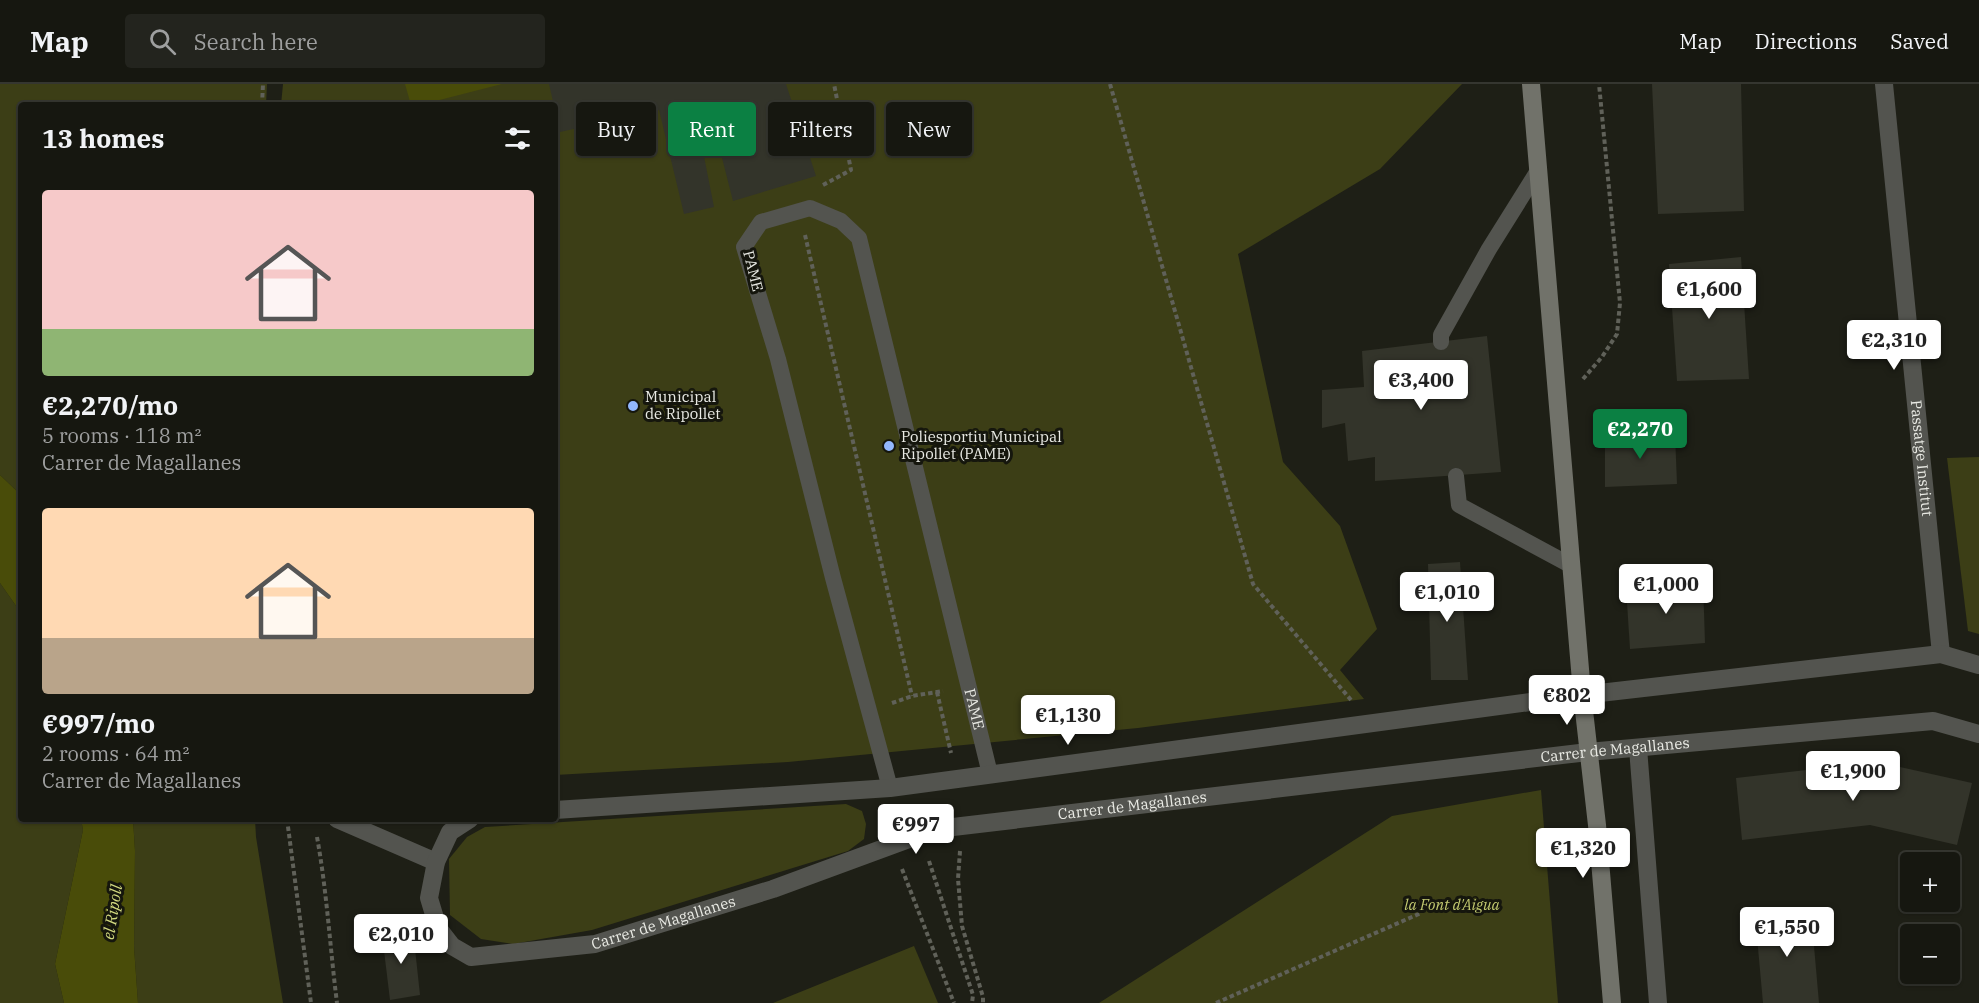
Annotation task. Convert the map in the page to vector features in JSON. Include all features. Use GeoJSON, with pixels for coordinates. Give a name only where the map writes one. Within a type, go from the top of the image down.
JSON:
{"type":"FeatureCollection","features":[{"type":"Feature","properties":{"kind":"main road"},"geometry":{"type":"LineString","coordinates":[[1531,84],[1582,695],[1597,825],[1612,1003]]}},
{"type":"Feature","properties":{"kind":"street","name":"Passatge Institut"},"geometry":{"type":"LineString","coordinates":[[1884,84],[1941,654]]}},
{"type":"Feature","properties":{"kind":"street"},"geometry":{"type":"LineString","coordinates":[[558,810],[890,788],[1582,695],[1941,654],[1979,665]]}},
{"type":"Feature","properties":{"kind":"street","name":"Carrer de Magallanes"},"geometry":{"type":"LineString","coordinates":[[465,822],[450,832],[436,862],[429,898],[438,928],[452,946],[471,957],[595,944],[773,889],[936,829],[1588,752],[1933,721],[1979,734]]}},
{"type":"Feature","properties":{"kind":"street"},"geometry":{"type":"LineString","coordinates":[[1638,748],[1658,1003]]}},
{"type":"Feature","properties":{"kind":"street"},"geometry":{"type":"LineString","coordinates":[[344,822],[436,862]]}},
{"type":"Feature","properties":{"kind":"lane"},"geometry":{"type":"LineString","coordinates":[[1441,342],[1441,335],[1473,278],[1539,169]]}},
{"type":"Feature","properties":{"kind":"lane","name":"PAME"},"geometry":{"type":"LineString","coordinates":[[890,788],[833,578],[778,359],[744,247],[761,222],[810,208],[841,221],[859,238],[990,774]]}},
{"type":"Feature","properties":{"kind":"lane"},"geometry":{"type":"LineString","coordinates":[[1456,476],[1459,505],[1572,566]]}},
{"type":"Feature","properties":{"kind":"path"},"geometry":{"type":"LineString","coordinates":[[262,102],[263,84]]}},
{"type":"Feature","properties":{"kind":"path"},"geometry":{"type":"LineString","coordinates":[[820,186],[851,170],[834,84]]}},
{"type":"Feature","properties":{"kind":"path"},"geometry":{"type":"LineString","coordinates":[[1110,84],[1253,584],[1370,723]]}},
{"type":"Feature","properties":{"kind":"path"},"geometry":{"type":"LineString","coordinates":[[1581,381],[1602,357],[1617,333],[1620,303],[1599,84]]}},
{"type":"Feature","properties":{"kind":"path"},"geometry":{"type":"LineString","coordinates":[[802,225],[912,696]]}},
{"type":"Feature","properties":{"kind":"path"},"geometry":{"type":"LineString","coordinates":[[882,707],[912,696],[950,689]]}},
{"type":"Feature","properties":{"kind":"path"},"geometry":{"type":"LineString","coordinates":[[937,692],[952,754]]}},
{"type":"Feature","properties":{"kind":"path"},"geometry":{"type":"LineString","coordinates":[[287,822],[311,1003]]}},
{"type":"Feature","properties":{"kind":"path"},"geometry":{"type":"LineString","coordinates":[[316,831],[324,878],[337,1003]]}},
{"type":"Feature","properties":{"kind":"path"},"geometry":{"type":"LineString","coordinates":[[920,834],[973,995],[972,1003]]}},
{"type":"Feature","properties":{"kind":"path"},"geometry":{"type":"LineString","coordinates":[[960,845],[958,879],[962,926],[983,1003]]}},
{"type":"Feature","properties":{"kind":"path"},"geometry":{"type":"LineString","coordinates":[[899,860],[954,1003]]}},
{"type":"Feature","properties":{"kind":"path"},"geometry":{"type":"LineString","coordinates":[[1216,1003],[1421,913]]}},
{"type":"Feature","properties":{"kind":"green space"},"geometry":{"type":"Polygon","coordinates":[[[0,84],[267,84],[266,102],[18,102],[18,492],[0,475],[0,84]]]}},
{"type":"Feature","properties":{"kind":"green space","name":"Poliesportiu Municipal Ripollet (PAME)"},"geometry":{"type":"Polygon","coordinates":[[[283,84],[1462,84],[1380,169],[1238,254],[1283,462],[1340,526],[1377,629],[1340,670],[1364,699],[1138,728],[788,762],[558,775],[558,102],[281,102],[283,84]]]}},
{"type":"Feature","properties":{"kind":"green space"},"geometry":{"type":"Polygon","coordinates":[[[1979,457],[1979,634],[1968,631],[1947,458],[1979,457]]]}},
{"type":"Feature","properties":{"kind":"green space"},"geometry":{"type":"Polygon","coordinates":[[[0,583],[18,609],[18,822],[82,822],[83,830],[55,964],[64,1003],[0,1003],[0,583]]]}},
{"type":"Feature","properties":{"kind":"green space","name":"la Font d'Aigua"},"geometry":{"type":"Polygon","coordinates":[[[1541,790],[1558,1003],[1099,1003],[1392,816],[1541,790]]]}},
{"type":"Feature","properties":{"kind":"green space"},"geometry":{"type":"Polygon","coordinates":[[[846,804],[862,811],[866,824],[864,839],[848,851],[592,930],[513,944],[481,939],[450,915],[449,859],[467,837],[485,827],[846,804]]]}},
{"type":"Feature","properties":{"kind":"green space"},"geometry":{"type":"Polygon","coordinates":[[[133,822],[255,822],[283,1003],[138,1003],[134,947],[133,822]]]}},
{"type":"Feature","properties":{"kind":"green space"},"geometry":{"type":"Polygon","coordinates":[[[914,946],[938,1003],[773,1003],[914,946]]]}},
{"type":"Feature","properties":{"kind":"water"},"geometry":{"type":"Polygon","coordinates":[[[405,84],[502,84],[432,102],[410,102],[405,84]]]}},
{"type":"Feature","properties":{"kind":"water"},"geometry":{"type":"Polygon","coordinates":[[[0,475],[18,492],[18,609],[0,583],[0,475]]]}},
{"type":"Feature","properties":{"kind":"water","name":"el Ripoll"},"geometry":{"type":"Polygon","coordinates":[[[82,822],[133,822],[134,947],[138,1003],[64,1003],[55,964],[83,830],[82,822]]]}},
{"type":"Feature","properties":{"kind":"building"},"geometry":{"type":"Polygon","coordinates":[[[549,84],[786,84],[792,102],[768,102],[768,156],[809,156],[816,176],[733,201],[722,156],[756,156],[756,102],[668,102],[668,147],[659,110],[656,111],[656,102],[576,102],[576,128],[560,132],[558,102],[553,102],[549,84]]]}},
{"type":"Feature","properties":{"kind":"building"},"geometry":{"type":"Polygon","coordinates":[[[1652,84],[1741,84],[1744,211],[1658,214],[1652,84]]]}},
{"type":"Feature","properties":{"kind":"building"},"geometry":{"type":"Polygon","coordinates":[[[670,156],[704,156],[714,207],[684,214],[670,156]]]}},
{"type":"Feature","properties":{"kind":"building"},"geometry":{"type":"Polygon","coordinates":[[[1741,257],[1749,379],[1677,381],[1669,264],[1741,257]]]}},
{"type":"Feature","properties":{"kind":"building"},"geometry":{"type":"Polygon","coordinates":[[[1487,336],[1501,472],[1375,481],[1375,457],[1348,461],[1345,423],[1322,428],[1322,390],[1364,387],[1362,351],[1487,336]]]}},
{"type":"Feature","properties":{"kind":"building"},"geometry":{"type":"Polygon","coordinates":[[[1675,434],[1677,484],[1605,487],[1605,436],[1675,434]]]}},
{"type":"Feature","properties":{"kind":"building"},"geometry":{"type":"Polygon","coordinates":[[[1460,562],[1468,680],[1431,680],[1428,564],[1460,562]]]}},
{"type":"Feature","properties":{"kind":"building"},"geometry":{"type":"Polygon","coordinates":[[[1703,581],[1705,643],[1630,649],[1626,587],[1703,581]]]}},
{"type":"Feature","properties":{"kind":"building"},"geometry":{"type":"Polygon","coordinates":[[[1859,764],[1891,765],[1972,783],[1957,845],[1870,825],[1742,840],[1736,778],[1859,764]]]}},
{"type":"Feature","properties":{"kind":"building"},"geometry":{"type":"Polygon","coordinates":[[[1811,912],[1819,1003],[1763,1003],[1755,915],[1811,912]]]}},
{"type":"Feature","properties":{"kind":"building"},"geometry":{"type":"Polygon","coordinates":[[[413,930],[420,995],[390,1000],[382,934],[413,930]]]}},
{"type":"Feature","properties":{"kind":"place","name":"Municipal de Ripollet"},"geometry":{"type":"Point","coordinates":[633,406]}},
{"type":"Feature","properties":{"kind":"place","name":"Poliesportiu Municipal Ripollet (PAME)"},"geometry":{"type":"Point","coordinates":[889,446]}}]}
